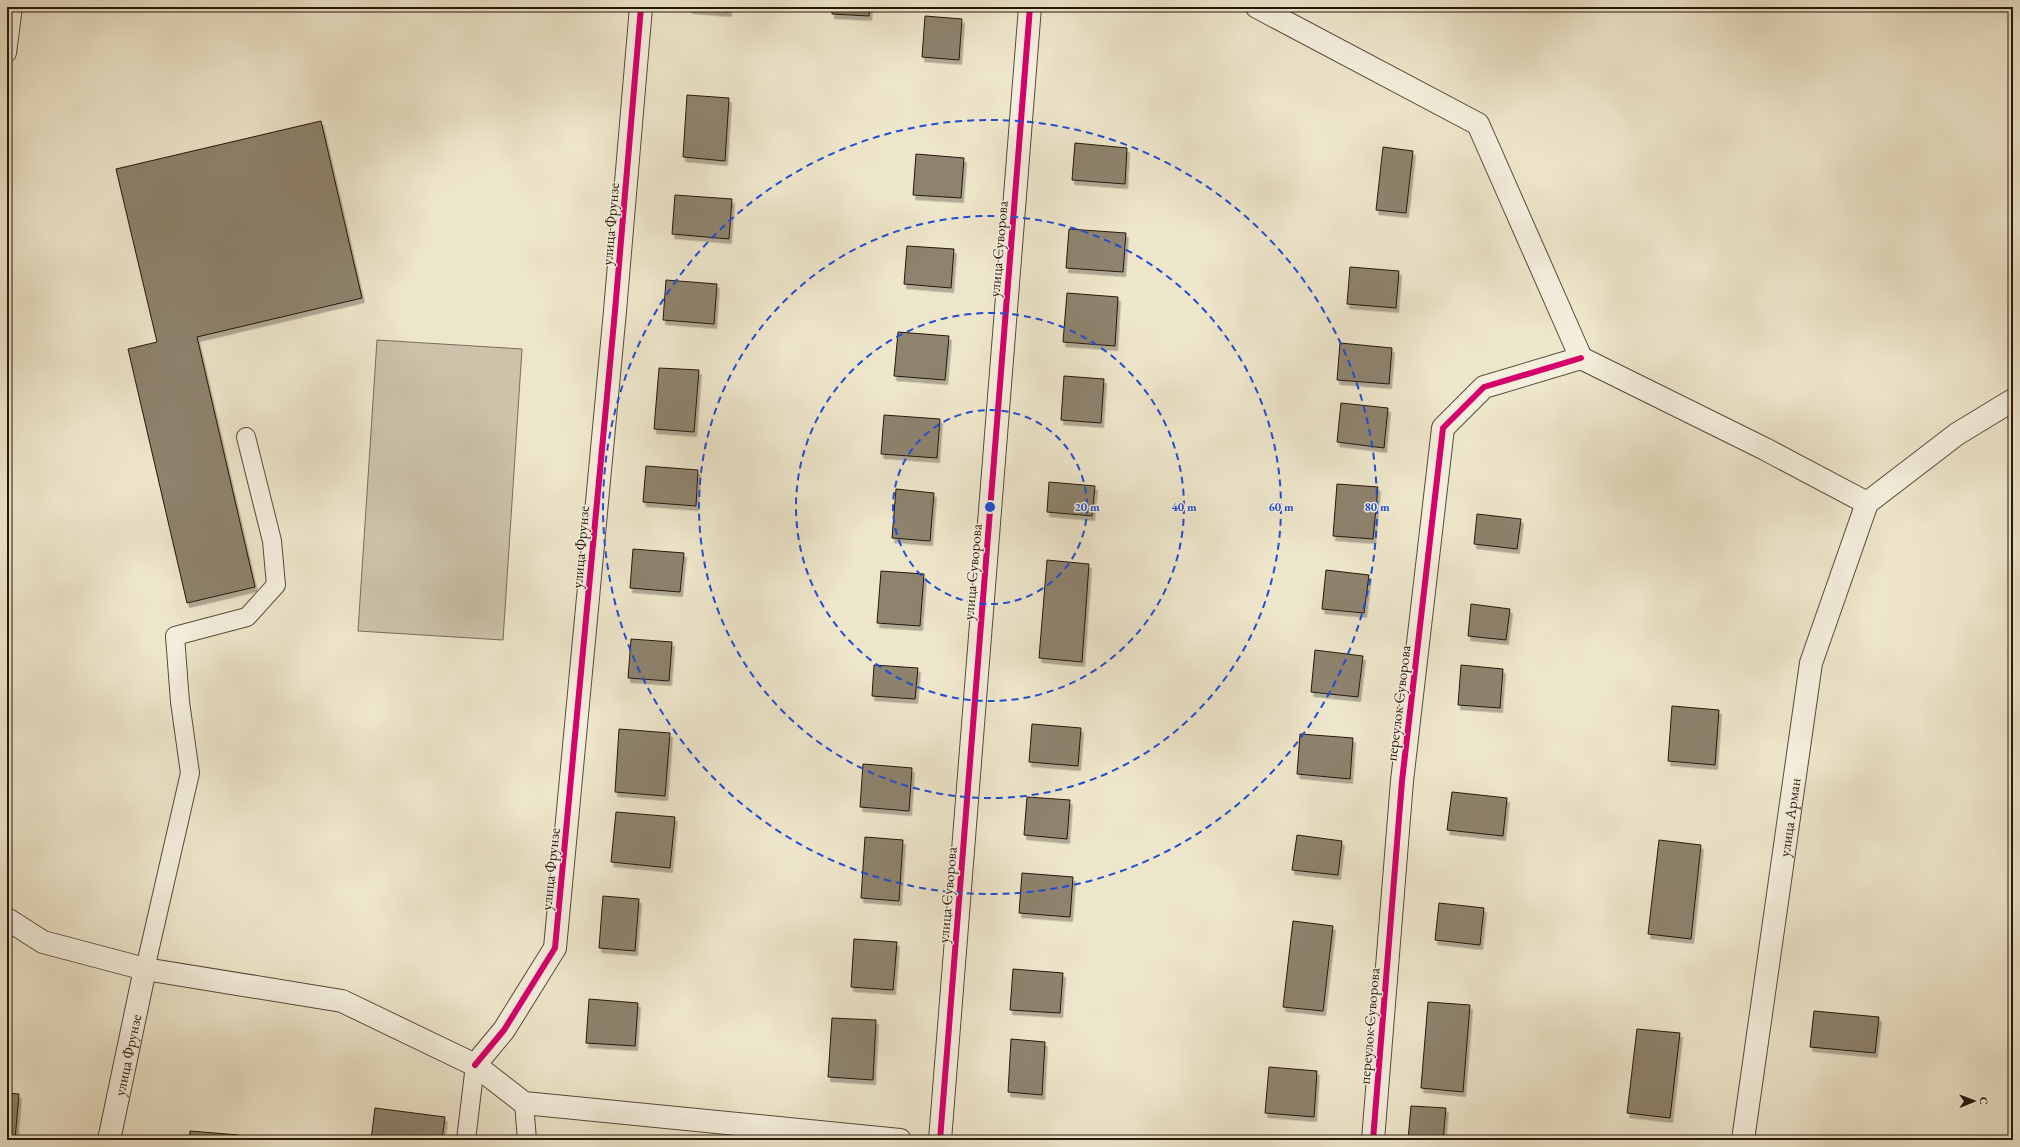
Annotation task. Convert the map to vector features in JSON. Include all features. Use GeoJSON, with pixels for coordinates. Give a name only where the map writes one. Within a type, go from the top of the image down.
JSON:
{"type":"FeatureCollection","features":[{"type":"Feature","properties":{"kind":"street","name":"улица Фрунзе"},"geometry":{"type":"LineString","coordinates":[[475,1065],[504,1030],[555,948],[614,327],[641,7]]}},
{"type":"Feature","properties":{"kind":"street","name":"улица Суворова"},"geometry":{"type":"LineString","coordinates":[[940,1140],[1030,7]]}},
{"type":"Feature","properties":{"kind":"street"},"geometry":{"type":"LineString","coordinates":[[1256,7],[1478,124],[1581,358],[1765,449],[1867,503],[1957,434],[2013,400]]}},
{"type":"Feature","properties":{"kind":"street","name":"переулок Суворова"},"geometry":{"type":"LineString","coordinates":[[1372,1140],[1402,781],[1443,428],[1484,387],[1581,358]]}},
{"type":"Feature","properties":{"kind":"street","name":"улица Арман"},"geometry":{"type":"LineString","coordinates":[[1743,1140],[1811,663],[1867,503]]}},
{"type":"Feature","properties":{"kind":"street"},"geometry":{"type":"LineString","coordinates":[[7,919],[43,942],[145,969],[342,1001],[475,1065],[524,1103],[900,1140]]}},
{"type":"Feature","properties":{"kind":"street","name":"улица Фрунзе"},"geometry":{"type":"LineString","coordinates":[[109,1140],[145,969]]}},
{"type":"Feature","properties":{"kind":"lane"},"geometry":{"type":"LineString","coordinates":[[7,53],[14,7]]}},
{"type":"Feature","properties":{"kind":"lane"},"geometry":{"type":"LineString","coordinates":[[145,969],[190,773],[180,702],[176,636],[247,617],[276,585],[272,541],[246,437]]}},
{"type":"Feature","properties":{"kind":"lane"},"geometry":{"type":"LineString","coordinates":[[466,1140],[475,1065]]}},
{"type":"Feature","properties":{"kind":"lane"},"geometry":{"type":"LineString","coordinates":[[524,1103],[527,1140]]}},
{"type":"Feature","properties":{"kind":"shaded area"},"geometry":{"type":"Polygon","coordinates":[[[377,340],[522,349],[503,640],[358,631],[377,340]]]}},
{"type":"Feature","properties":{"kind":"building"},"geometry":{"type":"Polygon","coordinates":[[[690,7],[729,7],[729,12],[690,9],[690,7]]]}},
{"type":"Feature","properties":{"kind":"building"},"geometry":{"type":"Polygon","coordinates":[[[832,7],[870,7],[869,16],[832,14],[832,7]]]}},
{"type":"Feature","properties":{"kind":"building"},"geometry":{"type":"Polygon","coordinates":[[[925,16],[962,19],[959,60],[922,57],[925,16]]]}},
{"type":"Feature","properties":{"kind":"building"},"geometry":{"type":"Polygon","coordinates":[[[687,95],[729,98],[725,161],[683,157],[687,95]]]}},
{"type":"Feature","properties":{"kind":"building"},"geometry":{"type":"Polygon","coordinates":[[[321,121],[362,298],[197,337],[255,587],[187,603],[128,349],[157,342],[116,169],[321,121]]]}},
{"type":"Feature","properties":{"kind":"building"},"geometry":{"type":"Polygon","coordinates":[[[1075,143],[1127,148],[1125,184],[1072,180],[1075,143]]]}},
{"type":"Feature","properties":{"kind":"building"},"geometry":{"type":"Polygon","coordinates":[[[1383,147],[1413,151],[1406,213],[1376,210],[1383,147]]]}},
{"type":"Feature","properties":{"kind":"building"},"geometry":{"type":"Polygon","coordinates":[[[916,154],[964,158],[961,198],[913,195],[916,154]]]}},
{"type":"Feature","properties":{"kind":"building"},"geometry":{"type":"Polygon","coordinates":[[[675,195],[732,199],[729,239],[672,234],[675,195]]]}},
{"type":"Feature","properties":{"kind":"building"},"geometry":{"type":"Polygon","coordinates":[[[1069,229],[1126,233],[1123,272],[1066,268],[1069,229]]]}},
{"type":"Feature","properties":{"kind":"building"},"geometry":{"type":"Polygon","coordinates":[[[907,246],[954,249],[951,288],[904,284],[907,246]]]}},
{"type":"Feature","properties":{"kind":"building"},"geometry":{"type":"Polygon","coordinates":[[[1350,267],[1399,271],[1396,308],[1347,304],[1350,267]]]}},
{"type":"Feature","properties":{"kind":"building"},"geometry":{"type":"Polygon","coordinates":[[[666,280],[717,284],[714,324],[663,320],[666,280]]]}},
{"type":"Feature","properties":{"kind":"building"},"geometry":{"type":"Polygon","coordinates":[[[1067,293],[1118,297],[1115,346],[1063,342],[1067,293]]]}},
{"type":"Feature","properties":{"kind":"building"},"geometry":{"type":"Polygon","coordinates":[[[898,332],[949,336],[945,380],[894,376],[898,332]]]}},
{"type":"Feature","properties":{"kind":"building"},"geometry":{"type":"Polygon","coordinates":[[[1340,343],[1392,348],[1389,384],[1337,380],[1340,343]]]}},
{"type":"Feature","properties":{"kind":"building"},"geometry":{"type":"Polygon","coordinates":[[[659,368],[699,370],[694,432],[654,429],[659,368]]]}},
{"type":"Feature","properties":{"kind":"building"},"geometry":{"type":"Polygon","coordinates":[[[1064,376],[1104,379],[1101,423],[1061,420],[1064,376]]]}},
{"type":"Feature","properties":{"kind":"building"},"geometry":{"type":"Polygon","coordinates":[[[1341,403],[1388,408],[1384,448],[1337,442],[1341,403]]]}},
{"type":"Feature","properties":{"kind":"building"},"geometry":{"type":"Polygon","coordinates":[[[884,415],[940,419],[937,458],[881,454],[884,415]]]}},
{"type":"Feature","properties":{"kind":"building"},"geometry":{"type":"Polygon","coordinates":[[[646,466],[698,470],[696,506],[643,502],[646,466]]]}},
{"type":"Feature","properties":{"kind":"building"},"geometry":{"type":"Polygon","coordinates":[[[1049,482],[1095,486],[1092,516],[1047,512],[1049,482]]]}},
{"type":"Feature","properties":{"kind":"building"},"geometry":{"type":"Polygon","coordinates":[[[1337,484],[1378,487],[1373,539],[1333,536],[1337,484]]]}},
{"type":"Feature","properties":{"kind":"building"},"geometry":{"type":"Polygon","coordinates":[[[896,489],[934,493],[930,541],[892,538],[896,489]]]}},
{"type":"Feature","properties":{"kind":"building"},"geometry":{"type":"Polygon","coordinates":[[[1477,514],[1521,519],[1517,549],[1474,544],[1477,514]]]}},
{"type":"Feature","properties":{"kind":"building"},"geometry":{"type":"Polygon","coordinates":[[[633,549],[684,553],[680,592],[630,588],[633,549]]]}},
{"type":"Feature","properties":{"kind":"building"},"geometry":{"type":"Polygon","coordinates":[[[1047,560],[1089,564],[1082,662],[1039,658],[1047,560]]]}},
{"type":"Feature","properties":{"kind":"building"},"geometry":{"type":"Polygon","coordinates":[[[1326,570],[1369,575],[1364,613],[1322,609],[1326,570]]]}},
{"type":"Feature","properties":{"kind":"building"},"geometry":{"type":"Polygon","coordinates":[[[881,571],[924,574],[920,626],[877,623],[881,571]]]}},
{"type":"Feature","properties":{"kind":"building"},"geometry":{"type":"Polygon","coordinates":[[[1471,604],[1510,609],[1506,640],[1468,636],[1471,604]]]}},
{"type":"Feature","properties":{"kind":"building"},"geometry":{"type":"Polygon","coordinates":[[[631,639],[672,642],[669,681],[628,678],[631,639]]]}},
{"type":"Feature","properties":{"kind":"building"},"geometry":{"type":"Polygon","coordinates":[[[1315,650],[1363,656],[1358,697],[1311,692],[1315,650]]]}},
{"type":"Feature","properties":{"kind":"building"},"geometry":{"type":"Polygon","coordinates":[[[874,665],[918,668],[915,699],[872,696],[874,665]]]}},
{"type":"Feature","properties":{"kind":"building"},"geometry":{"type":"Polygon","coordinates":[[[1461,665],[1503,669],[1500,708],[1458,705],[1461,665]]]}},
{"type":"Feature","properties":{"kind":"building"},"geometry":{"type":"Polygon","coordinates":[[[1672,706],[1719,710],[1715,765],[1668,761],[1672,706]]]}},
{"type":"Feature","properties":{"kind":"building"},"geometry":{"type":"Polygon","coordinates":[[[1032,724],[1081,728],[1078,766],[1029,762],[1032,724]]]}},
{"type":"Feature","properties":{"kind":"building"},"geometry":{"type":"Polygon","coordinates":[[[619,729],[670,733],[665,796],[615,792],[619,729]]]}},
{"type":"Feature","properties":{"kind":"building"},"geometry":{"type":"Polygon","coordinates":[[[1300,734],[1353,738],[1350,779],[1297,774],[1300,734]]]}},
{"type":"Feature","properties":{"kind":"building"},"geometry":{"type":"Polygon","coordinates":[[[863,764],[912,768],[909,811],[860,807],[863,764]]]}},
{"type":"Feature","properties":{"kind":"building"},"geometry":{"type":"Polygon","coordinates":[[[1452,792],[1507,798],[1503,836],[1447,830],[1452,792]]]}},
{"type":"Feature","properties":{"kind":"building"},"geometry":{"type":"Polygon","coordinates":[[[1027,797],[1070,800],[1067,839],[1024,835],[1027,797]]]}},
{"type":"Feature","properties":{"kind":"building"},"geometry":{"type":"Polygon","coordinates":[[[616,812],[675,817],[670,868],[611,862],[616,812]]]}},
{"type":"Feature","properties":{"kind":"building"},"geometry":{"type":"Polygon","coordinates":[[[1297,835],[1342,841],[1338,875],[1292,870],[1297,835]]]}},
{"type":"Feature","properties":{"kind":"building"},"geometry":{"type":"Polygon","coordinates":[[[865,837],[903,840],[899,901],[861,898],[865,837]]]}},
{"type":"Feature","properties":{"kind":"building"},"geometry":{"type":"Polygon","coordinates":[[[1659,840],[1701,845],[1691,939],[1648,934],[1659,840]]]}},
{"type":"Feature","properties":{"kind":"building"},"geometry":{"type":"Polygon","coordinates":[[[1022,873],[1073,877],[1070,917],[1019,913],[1022,873]]]}},
{"type":"Feature","properties":{"kind":"building"},"geometry":{"type":"Polygon","coordinates":[[[603,896],[639,899],[635,951],[599,948],[603,896]]]}},
{"type":"Feature","properties":{"kind":"building"},"geometry":{"type":"Polygon","coordinates":[[[1439,903],[1484,908],[1480,945],[1435,940],[1439,903]]]}},
{"type":"Feature","properties":{"kind":"building"},"geometry":{"type":"Polygon","coordinates":[[[1293,921],[1333,926],[1323,1011],[1283,1007],[1293,921]]]}},
{"type":"Feature","properties":{"kind":"building"},"geometry":{"type":"Polygon","coordinates":[[[854,939],[897,942],[893,990],[851,987],[854,939]]]}},
{"type":"Feature","properties":{"kind":"building"},"geometry":{"type":"Polygon","coordinates":[[[1013,969],[1063,973],[1060,1013],[1010,1010],[1013,969]]]}},
{"type":"Feature","properties":{"kind":"building"},"geometry":{"type":"Polygon","coordinates":[[[589,999],[638,1003],[635,1046],[586,1043],[589,999]]]}},
{"type":"Feature","properties":{"kind":"building"},"geometry":{"type":"Polygon","coordinates":[[[1428,1002],[1470,1005],[1463,1092],[1421,1088],[1428,1002]]]}},
{"type":"Feature","properties":{"kind":"building"},"geometry":{"type":"Polygon","coordinates":[[[1814,1011],[1879,1017],[1875,1053],[1810,1047],[1814,1011]]]}},
{"type":"Feature","properties":{"kind":"building"},"geometry":{"type":"Polygon","coordinates":[[[832,1018],[876,1020],[873,1080],[828,1077],[832,1018]]]}},
{"type":"Feature","properties":{"kind":"building"},"geometry":{"type":"Polygon","coordinates":[[[1637,1029],[1680,1033],[1670,1118],[1627,1113],[1637,1029]]]}},
{"type":"Feature","properties":{"kind":"building"},"geometry":{"type":"Polygon","coordinates":[[[1011,1039],[1045,1042],[1042,1095],[1008,1092],[1011,1039]]]}},
{"type":"Feature","properties":{"kind":"building"},"geometry":{"type":"Polygon","coordinates":[[[1269,1067],[1317,1071],[1314,1117],[1265,1113],[1269,1067]]]}},
{"type":"Feature","properties":{"kind":"building"},"geometry":{"type":"Polygon","coordinates":[[[7,1093],[19,1094],[15,1140],[7,1140],[7,1093]]]}},
{"type":"Feature","properties":{"kind":"building"},"geometry":{"type":"Polygon","coordinates":[[[1411,1106],[1446,1108],[1443,1140],[1408,1140],[1411,1106]]]}},
{"type":"Feature","properties":{"kind":"building"},"geometry":{"type":"Polygon","coordinates":[[[375,1108],[445,1117],[442,1140],[371,1140],[375,1108]]]}},
{"type":"Feature","properties":{"kind":"building"},"geometry":{"type":"Polygon","coordinates":[[[190,1131],[239,1135],[238,1140],[189,1140],[190,1131]]]}},
{"type":"Feature","properties":{"kind":"cycle path"},"geometry":{"type":"LineString","coordinates":[[475,1065],[504,1030],[555,948],[615,311],[641,7]]}},
{"type":"Feature","properties":{"kind":"cycle path"},"geometry":{"type":"LineString","coordinates":[[940,1140],[1030,7]]}},
{"type":"Feature","properties":{"kind":"cycle path"},"geometry":{"type":"LineString","coordinates":[[1373,1140],[1402,781],[1443,428],[1484,387],[1581,358]]}}]}
